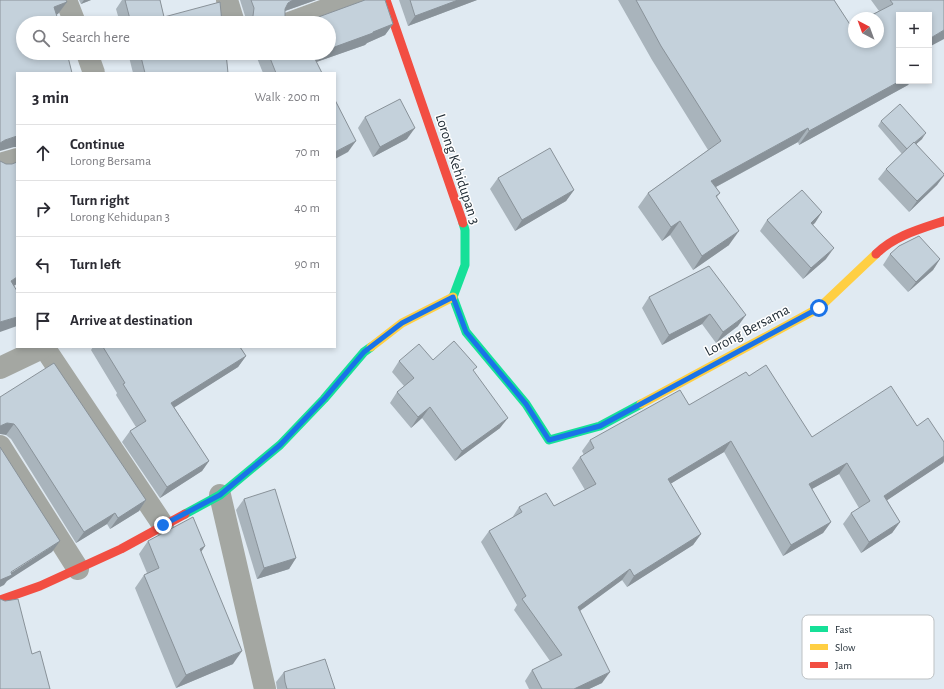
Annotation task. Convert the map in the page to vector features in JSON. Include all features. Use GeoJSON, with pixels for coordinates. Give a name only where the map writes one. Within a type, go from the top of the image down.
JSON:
{"type":"FeatureCollection","features":[{"type":"Feature","properties":{"kind":"street"},"geometry":{"type":"LineString","coordinates":[[66,0],[72,16]]}},
{"type":"Feature","properties":{"kind":"street"},"geometry":{"type":"LineString","coordinates":[[227,0],[232,16]]}},
{"type":"Feature","properties":{"kind":"street"},"geometry":{"type":"LineString","coordinates":[[308,16],[352,0]]}},
{"type":"Feature","properties":{"kind":"street","name":"Lorong Kehidupan 3"},"geometry":{"type":"LineString","coordinates":[[386,0],[465,230],[465,265],[453,297]]}},
{"type":"Feature","properties":{"kind":"street"},"geometry":{"type":"LineString","coordinates":[[89,60],[94,72]]}},
{"type":"Feature","properties":{"kind":"street"},"geometry":{"type":"LineString","coordinates":[[0,164],[16,159]]}},
{"type":"Feature","properties":{"kind":"street","name":"Lorong Bersama"},"geometry":{"type":"LineString","coordinates":[[453,297],[466,332],[526,404],[549,440],[600,426],[819,308],[884,246],[916,230],[944,221]]}},
{"type":"Feature","properties":{"kind":"street"},"geometry":{"type":"LineString","coordinates":[[0,600],[40,586],[121,549],[220,495],[280,445],[324,399],[364,352],[402,323],[453,297]]}},
{"type":"Feature","properties":{"kind":"street"},"geometry":{"type":"LineString","coordinates":[[0,368],[42,348]]}},
{"type":"Feature","properties":{"kind":"street"},"geometry":{"type":"LineString","coordinates":[[45,348],[163,525]]}},
{"type":"Feature","properties":{"kind":"street"},"geometry":{"type":"LineString","coordinates":[[0,446],[78,569]]}},
{"type":"Feature","properties":{"kind":"street"},"geometry":{"type":"LineString","coordinates":[[220,495],[266,689]]}},
{"type":"Feature","properties":{"kind":"building"},"geometry":{"type":"Polygon","coordinates":[[[0,0],[66,0],[67,2],[54,7],[57,16],[16,16],[16,60],[69,60],[72,72],[16,72],[16,136],[0,143],[0,0]]]}},
{"type":"Feature","properties":{"kind":"building"},"geometry":{"type":"Polygon","coordinates":[[[125,0],[160,0],[164,16],[129,16],[125,0]]]}},
{"type":"Feature","properties":{"kind":"building"},"geometry":{"type":"Polygon","coordinates":[[[251,0],[293,0],[288,3],[285,9],[285,16],[253,16],[254,8],[251,0]]]}},
{"type":"Feature","properties":{"kind":"building"},"geometry":{"type":"Polygon","coordinates":[[[365,0],[385,0],[393,24],[336,46],[336,16],[321,16],[365,0]]]}},
{"type":"Feature","properties":{"kind":"building"},"geometry":{"type":"Polygon","coordinates":[[[410,0],[458,0],[415,16],[410,0]]]}},
{"type":"Feature","properties":{"kind":"building"},"geometry":{"type":"Polygon","coordinates":[[[636,0],[834,0],[848,21],[848,48],[884,48],[884,12],[878,12],[893,4],[890,0],[944,0],[944,30],[932,37],[932,12],[896,12],[896,83],[809,131],[808,128],[711,181],[720,193],[716,196],[739,231],[702,256],[680,221],[671,227],[648,193],[721,141],[661,46],[636,0]]]}},
{"type":"Feature","properties":{"kind":"building"},"geometry":{"type":"Polygon","coordinates":[[[220,2],[221,16],[168,16],[220,2]]]}},
{"type":"Feature","properties":{"kind":"building"},"geometry":{"type":"Polygon","coordinates":[[[142,60],[227,60],[228,72],[145,72],[142,60]]]}},
{"type":"Feature","properties":{"kind":"building"},"geometry":{"type":"Polygon","coordinates":[[[271,60],[316,60],[322,72],[276,72],[271,60]]]}},
{"type":"Feature","properties":{"kind":"building"},"geometry":{"type":"Polygon","coordinates":[[[400,99],[415,128],[380,147],[365,117],[400,99]]]}},
{"type":"Feature","properties":{"kind":"building"},"geometry":{"type":"Polygon","coordinates":[[[336,102],[356,141],[336,151],[336,102]]]}},
{"type":"Feature","properties":{"kind":"building"},"geometry":{"type":"Polygon","coordinates":[[[900,104],[926,133],[907,149],[881,121],[900,104]]]}},
{"type":"Feature","properties":{"kind":"building"},"geometry":{"type":"Polygon","coordinates":[[[914,142],[944,174],[917,201],[886,169],[914,142]]]}},
{"type":"Feature","properties":{"kind":"building"},"geometry":{"type":"Polygon","coordinates":[[[550,148],[574,190],[522,220],[498,178],[550,148]]]}},
{"type":"Feature","properties":{"kind":"building"},"geometry":{"type":"Polygon","coordinates":[[[0,161],[6,164],[16,162],[16,278],[11,281],[16,289],[16,317],[0,322],[0,161]]]}},
{"type":"Feature","properties":{"kind":"building"},"geometry":{"type":"Polygon","coordinates":[[[802,190],[822,212],[811,223],[834,248],[811,268],[767,220],[802,190]]]}},
{"type":"Feature","properties":{"kind":"building"},"geometry":{"type":"Polygon","coordinates":[[[919,236],[940,259],[916,282],[890,254],[899,246],[919,236]]]}},
{"type":"Feature","properties":{"kind":"building"},"geometry":{"type":"Polygon","coordinates":[[[709,266],[746,315],[723,332],[710,314],[669,335],[649,297],[709,266]]]}},
{"type":"Feature","properties":{"kind":"building"},"geometry":{"type":"Polygon","coordinates":[[[454,341],[477,367],[473,370],[508,418],[462,451],[430,407],[418,417],[397,392],[414,378],[399,361],[419,344],[433,360],[454,341]]]}},
{"type":"Feature","properties":{"kind":"building"},"geometry":{"type":"Polygon","coordinates":[[[104,348],[241,348],[246,356],[171,403],[209,461],[167,487],[130,431],[146,421],[123,384],[125,383],[104,348]]]}},
{"type":"Feature","properties":{"kind":"building"},"geometry":{"type":"Polygon","coordinates":[[[54,363],[146,500],[118,518],[115,513],[84,532],[18,429],[14,424],[7,423],[0,426],[0,397],[54,363]]]}},
{"type":"Feature","properties":{"kind":"building"},"geometry":{"type":"Polygon","coordinates":[[[766,365],[812,437],[891,386],[917,426],[928,418],[944,442],[944,456],[884,496],[900,522],[869,542],[851,513],[870,501],[847,463],[809,484],[831,522],[791,545],[731,441],[668,479],[701,534],[634,576],[630,569],[578,607],[610,672],[574,689],[542,689],[532,670],[562,655],[522,599],[526,596],[489,531],[522,512],[519,507],[546,493],[554,506],[596,484],[580,457],[594,448],[590,440],[680,390],[689,405],[746,372],[749,376],[766,365]]]}},
{"type":"Feature","properties":{"kind":"building"},"geometry":{"type":"Polygon","coordinates":[[[0,447],[60,541],[11,572],[12,575],[0,580],[0,447]]]}},
{"type":"Feature","properties":{"kind":"building"},"geometry":{"type":"Polygon","coordinates":[[[275,489],[296,558],[264,568],[244,499],[275,489]]]}},
{"type":"Feature","properties":{"kind":"building"},"geometry":{"type":"Polygon","coordinates":[[[193,517],[205,546],[200,549],[242,651],[186,675],[144,575],[159,568],[148,541],[193,517]]]}},
{"type":"Feature","properties":{"kind":"building"},"geometry":{"type":"Polygon","coordinates":[[[0,599],[5,601],[18,599],[32,654],[40,651],[50,689],[0,689],[0,599]]]}},
{"type":"Feature","properties":{"kind":"building"},"geometry":{"type":"Polygon","coordinates":[[[325,659],[335,689],[287,689],[284,672],[325,659]]]}},
{"type":"Feature","properties":{"kind":"traffic: fast"},"geometry":{"type":"LineString","coordinates":[[463,223],[465,230],[465,265],[453,297],[466,332],[526,404],[549,440],[600,426],[641,404]]}},
{"type":"Feature","properties":{"kind":"traffic: fast"},"geometry":{"type":"LineString","coordinates":[[185,514],[220,495],[280,445],[324,399],[364,352],[371,347]]}},
{"type":"Feature","properties":{"kind":"traffic: slow"},"geometry":{"type":"LineString","coordinates":[[641,404],[819,308],[876,254]]}},
{"type":"Feature","properties":{"kind":"traffic: slow"},"geometry":{"type":"LineString","coordinates":[[371,347],[402,323],[453,297]]}},
{"type":"Feature","properties":{"kind":"traffic: jam"},"geometry":{"type":"LineString","coordinates":[[386,0],[463,223]]}},
{"type":"Feature","properties":{"kind":"traffic: jam"},"geometry":{"type":"LineString","coordinates":[[876,254],[891,242],[899,238],[944,221]]}},
{"type":"Feature","properties":{"kind":"traffic: jam"},"geometry":{"type":"LineString","coordinates":[[0,600],[40,586],[121,549],[185,514]]}},
{"type":"Feature","properties":{"kind":"route"},"geometry":{"type":"LineString","coordinates":[[163,525],[220,495],[280,445],[324,399],[364,352],[402,323],[453,297],[466,332],[526,404],[549,440],[600,426],[819,308]]}}]}
